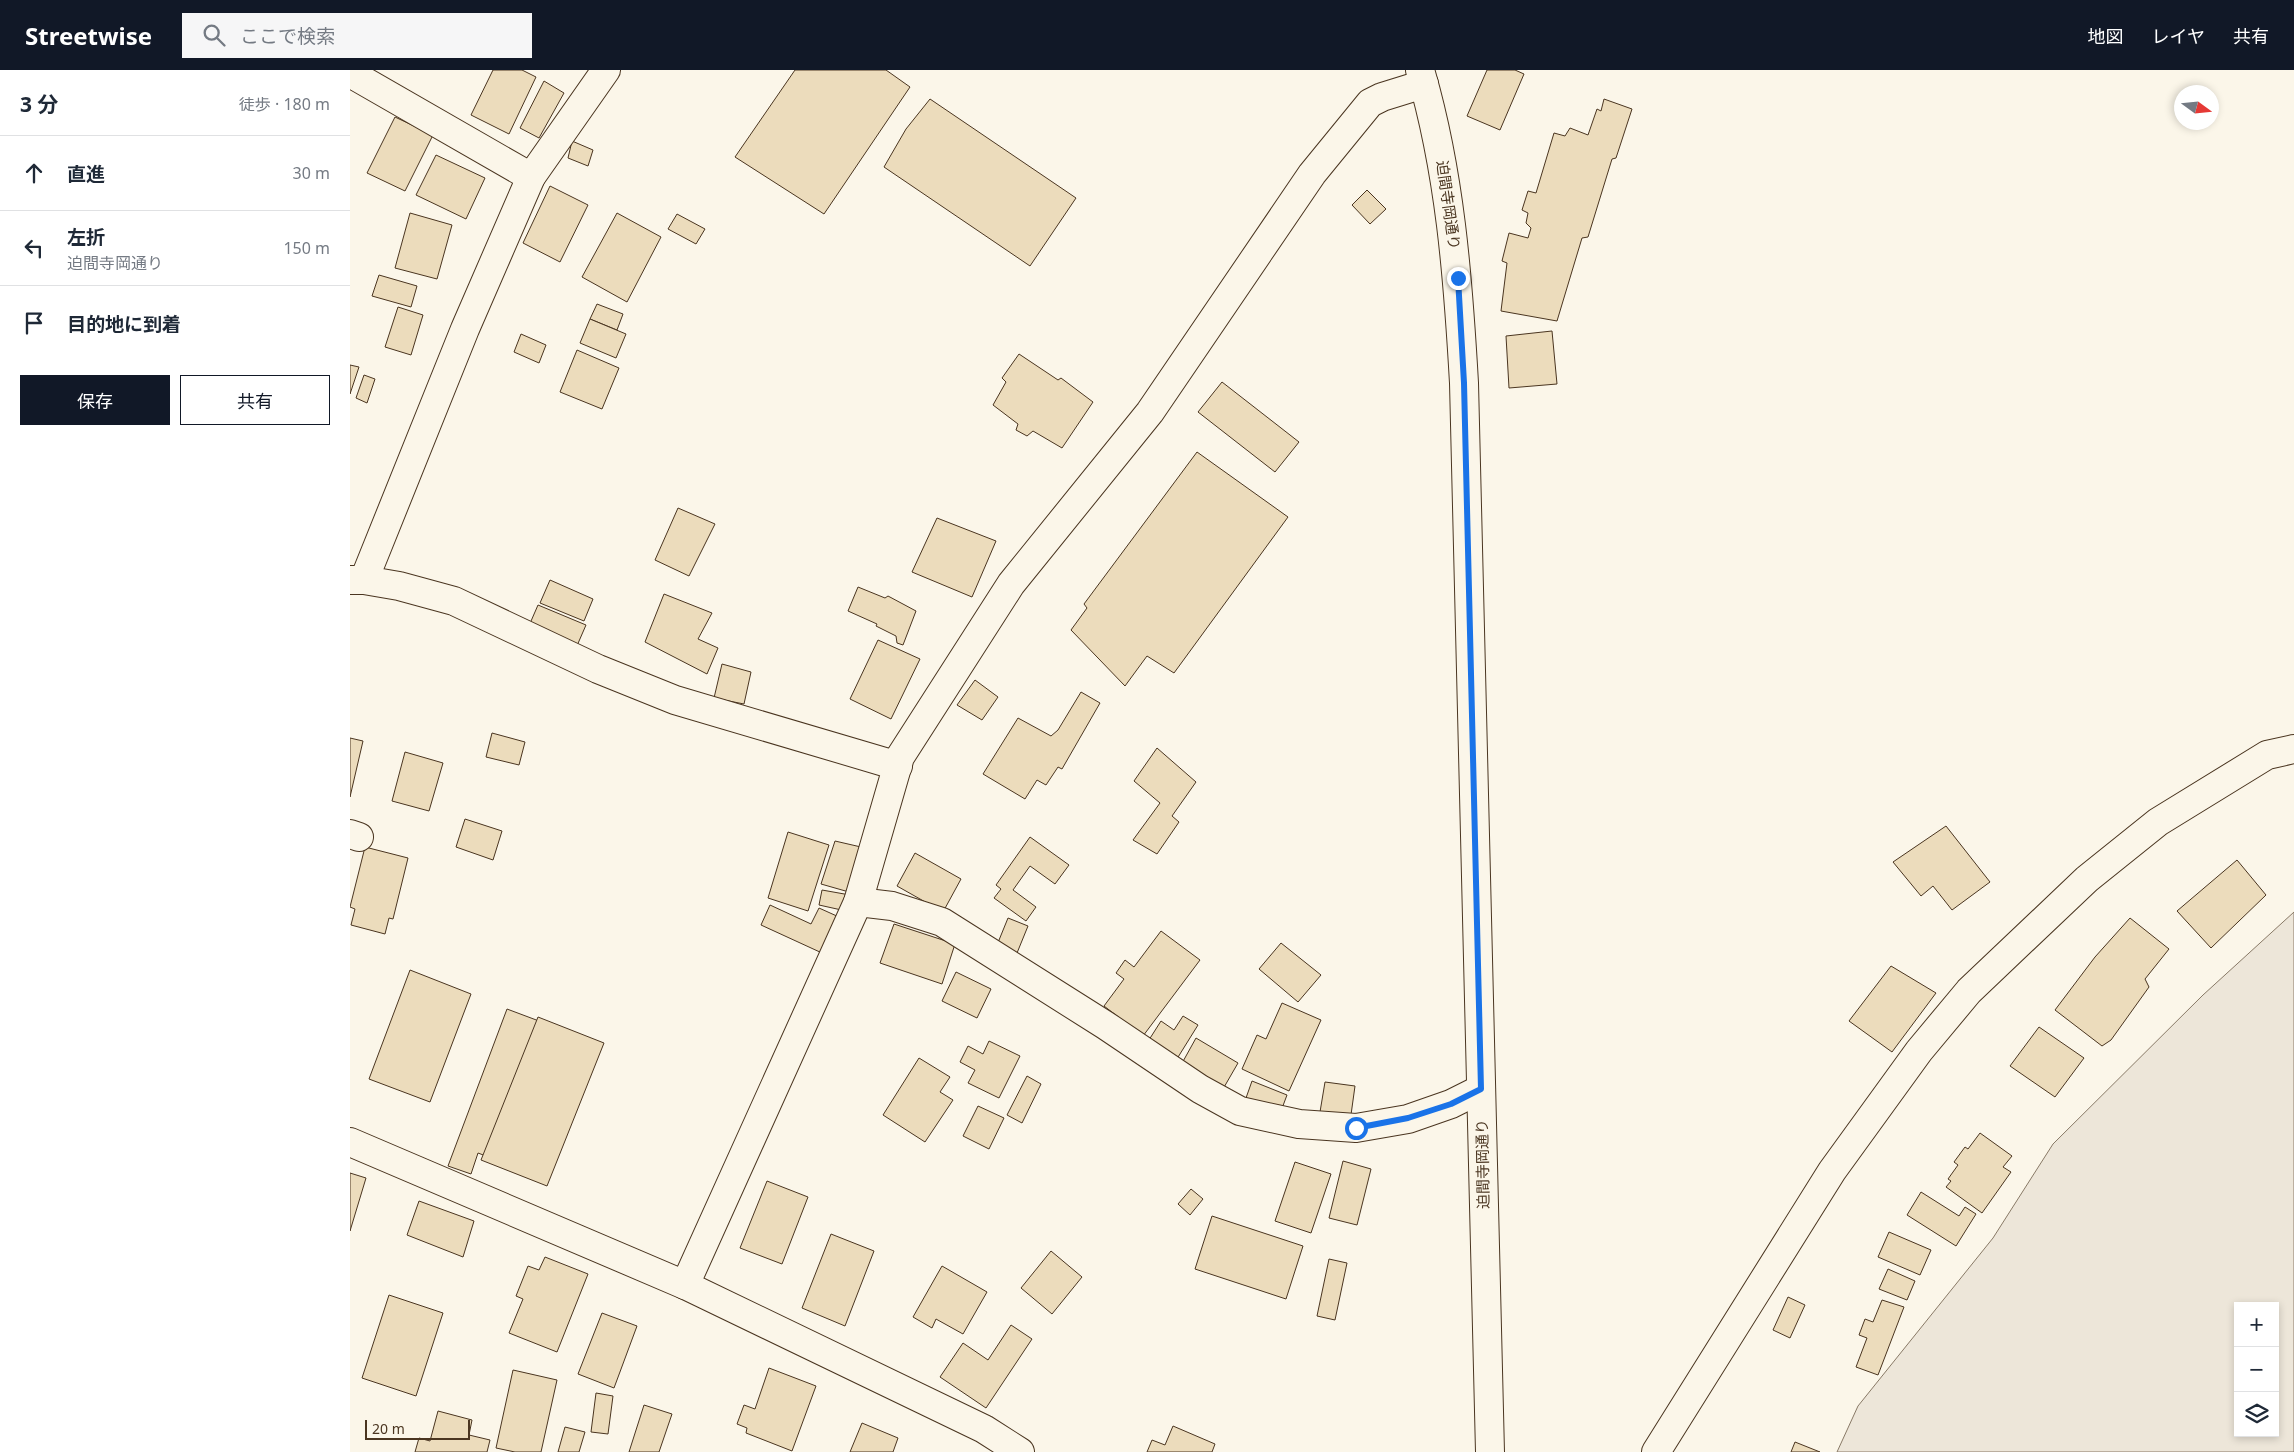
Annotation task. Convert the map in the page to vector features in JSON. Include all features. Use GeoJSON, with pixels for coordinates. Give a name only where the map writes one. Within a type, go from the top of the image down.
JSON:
{"type":"FeatureCollection","features":[{"type":"Feature","properties":{"kind":"street"},"geometry":{"type":"LineString","coordinates":[[606,70],[531,177],[357,580],[399,586],[454,601],[598,669],[675,700],[898,766]]}},
{"type":"Feature","properties":{"kind":"street"},"geometry":{"type":"LineString","coordinates":[[350,73],[531,177]]}},
{"type":"Feature","properties":{"kind":"street"},"geometry":{"type":"LineString","coordinates":[[684,1285],[858,902],[900,757],[1011,584],[1150,412],[1312,174],[1370,103],[1422,77]]}},
{"type":"Feature","properties":{"kind":"street","name":"迫間寺岡通り"},"geometry":{"type":"LineString","coordinates":[[1422,77],[1445,178],[1458,278],[1464,383],[1490,1452]]}},
{"type":"Feature","properties":{"kind":"street"},"geometry":{"type":"LineString","coordinates":[[1656,1452],[1832,1171],[1919,1051],[1969,991],[2087,879],[2158,822],[2267,755],[2294,749]]}},
{"type":"Feature","properties":{"kind":"street"},"geometry":{"type":"LineString","coordinates":[[858,902],[892,906],[942,922],[1105,1024],[1200,1089],[1240,1111],[1299,1124],[1356,1128],[1408,1118],[1451,1104],[1481,1089]]}},
{"type":"Feature","properties":{"kind":"street"},"geometry":{"type":"LineString","coordinates":[[350,1142],[684,1285],[984,1429],[1020,1452]]}},
{"type":"Feature","properties":{"kind":"shaded area"},"geometry":{"type":"Polygon","coordinates":[[[2294,912],[2294,1452],[1837,1452],[1858,1406],[1993,1238],[2053,1144],[2203,995],[2294,912]]]}},
{"type":"Feature","properties":{"kind":"building"},"geometry":{"type":"Polygon","coordinates":[[[493,70],[522,70],[536,77],[509,134],[471,115],[493,70]]]}},
{"type":"Feature","properties":{"kind":"building"},"geometry":{"type":"Polygon","coordinates":[[[795,70],[886,70],[910,87],[824,214],[735,157],[795,70]]]}},
{"type":"Feature","properties":{"kind":"building"},"geometry":{"type":"Polygon","coordinates":[[[1487,70],[1515,70],[1524,74],[1500,130],[1467,116],[1487,70]]]}},
{"type":"Feature","properties":{"kind":"building"},"geometry":{"type":"Polygon","coordinates":[[[544,81],[564,93],[539,138],[520,128],[544,81]]]}},
{"type":"Feature","properties":{"kind":"building"},"geometry":{"type":"Polygon","coordinates":[[[930,99],[1076,198],[1030,266],[884,167],[906,129],[930,99]]]}},
{"type":"Feature","properties":{"kind":"building"},"geometry":{"type":"Polygon","coordinates":[[[1604,99],[1632,109],[1616,158],[1612,159],[1588,237],[1582,238],[1557,321],[1501,311],[1507,263],[1502,261],[1509,233],[1528,238],[1531,228],[1526,223],[1528,213],[1522,210],[1528,191],[1536,193],[1554,133],[1565,136],[1570,128],[1588,135],[1597,109],[1601,111],[1604,99]]]}},
{"type":"Feature","properties":{"kind":"building"},"geometry":{"type":"Polygon","coordinates":[[[395,117],[433,135],[405,191],[367,173],[395,117]]]}},
{"type":"Feature","properties":{"kind":"building"},"geometry":{"type":"Polygon","coordinates":[[[572,141],[593,150],[588,166],[568,158],[572,141]]]}},
{"type":"Feature","properties":{"kind":"building"},"geometry":{"type":"Polygon","coordinates":[[[436,155],[485,178],[466,219],[416,195],[436,155]]]}},
{"type":"Feature","properties":{"kind":"building"},"geometry":{"type":"Polygon","coordinates":[[[550,186],[588,205],[560,262],[523,243],[550,186]]]}},
{"type":"Feature","properties":{"kind":"building"},"geometry":{"type":"Polygon","coordinates":[[[1367,190],[1386,209],[1370,224],[1352,205],[1367,190]]]}},
{"type":"Feature","properties":{"kind":"building"},"geometry":{"type":"Polygon","coordinates":[[[410,213],[452,225],[437,279],[395,268],[410,213]]]}},
{"type":"Feature","properties":{"kind":"building"},"geometry":{"type":"Polygon","coordinates":[[[617,213],[661,237],[627,302],[582,277],[617,213]]]}},
{"type":"Feature","properties":{"kind":"building"},"geometry":{"type":"Polygon","coordinates":[[[677,214],[705,229],[696,244],[668,229],[677,214]]]}},
{"type":"Feature","properties":{"kind":"building"},"geometry":{"type":"Polygon","coordinates":[[[379,275],[417,286],[411,307],[372,296],[379,275]]]}},
{"type":"Feature","properties":{"kind":"building"},"geometry":{"type":"Polygon","coordinates":[[[597,304],[623,314],[617,330],[590,319],[597,304]]]}},
{"type":"Feature","properties":{"kind":"building"},"geometry":{"type":"Polygon","coordinates":[[[398,307],[423,315],[411,355],[385,347],[398,307]]]}},
{"type":"Feature","properties":{"kind":"building"},"geometry":{"type":"Polygon","coordinates":[[[590,319],[626,334],[616,358],[580,343],[590,319]]]}},
{"type":"Feature","properties":{"kind":"building"},"geometry":{"type":"Polygon","coordinates":[[[1552,331],[1557,384],[1509,388],[1506,336],[1552,331]]]}},
{"type":"Feature","properties":{"kind":"building"},"geometry":{"type":"Polygon","coordinates":[[[521,334],[546,345],[539,363],[514,352],[521,334]]]}},
{"type":"Feature","properties":{"kind":"building"},"geometry":{"type":"Polygon","coordinates":[[[577,350],[619,368],[602,409],[560,392],[577,350]]]}},
{"type":"Feature","properties":{"kind":"building"},"geometry":{"type":"Polygon","coordinates":[[[1019,354],[1058,380],[1061,378],[1093,402],[1062,448],[1033,431],[1027,436],[1016,430],[1018,424],[993,405],[1006,382],[1002,378],[1019,354]]]}},
{"type":"Feature","properties":{"kind":"building"},"geometry":{"type":"Polygon","coordinates":[[[350,365],[359,367],[350,394],[350,365]]]}},
{"type":"Feature","properties":{"kind":"building"},"geometry":{"type":"Polygon","coordinates":[[[364,375],[375,379],[367,403],[356,398],[364,375]]]}},
{"type":"Feature","properties":{"kind":"building"},"geometry":{"type":"Polygon","coordinates":[[[1222,382],[1299,442],[1275,472],[1198,412],[1222,382]]]}},
{"type":"Feature","properties":{"kind":"building"},"geometry":{"type":"Polygon","coordinates":[[[1197,452],[1288,517],[1174,673],[1147,656],[1125,686],[1071,630],[1087,608],[1084,604],[1197,452]]]}},
{"type":"Feature","properties":{"kind":"building"},"geometry":{"type":"Polygon","coordinates":[[[678,508],[715,524],[689,576],[655,560],[678,508]]]}},
{"type":"Feature","properties":{"kind":"building"},"geometry":{"type":"Polygon","coordinates":[[[937,518],[996,541],[972,597],[912,572],[937,518]]]}},
{"type":"Feature","properties":{"kind":"building"},"geometry":{"type":"Polygon","coordinates":[[[550,580],[593,599],[584,621],[540,603],[550,580]]]}},
{"type":"Feature","properties":{"kind":"building"},"geometry":{"type":"Polygon","coordinates":[[[858,587],[885,598],[888,596],[916,611],[903,645],[897,643],[896,636],[876,626],[877,624],[848,611],[858,587]]]}},
{"type":"Feature","properties":{"kind":"building"},"geometry":{"type":"Polygon","coordinates":[[[664,594],[712,613],[698,639],[718,648],[707,674],[645,642],[664,594]]]}},
{"type":"Feature","properties":{"kind":"building"},"geometry":{"type":"Polygon","coordinates":[[[538,605],[586,625],[576,648],[528,628],[538,605]]]}},
{"type":"Feature","properties":{"kind":"building"},"geometry":{"type":"Polygon","coordinates":[[[878,640],[920,659],[891,719],[850,699],[878,640]]]}},
{"type":"Feature","properties":{"kind":"building"},"geometry":{"type":"Polygon","coordinates":[[[722,664],[751,672],[744,704],[714,698],[722,664]]]}},
{"type":"Feature","properties":{"kind":"building"},"geometry":{"type":"Polygon","coordinates":[[[975,680],[998,697],[982,720],[957,705],[975,680]]]}},
{"type":"Feature","properties":{"kind":"building"},"geometry":{"type":"Polygon","coordinates":[[[1081,692],[1100,703],[1062,769],[1058,767],[1046,785],[1037,780],[1025,799],[983,774],[1018,718],[1051,736],[1058,730],[1081,692]]]}},
{"type":"Feature","properties":{"kind":"building"},"geometry":{"type":"Polygon","coordinates":[[[492,733],[525,742],[519,765],[486,757],[492,733]]]}},
{"type":"Feature","properties":{"kind":"building"},"geometry":{"type":"Polygon","coordinates":[[[350,738],[363,741],[350,797],[350,738]]]}},
{"type":"Feature","properties":{"kind":"building"},"geometry":{"type":"Polygon","coordinates":[[[1157,748],[1196,782],[1172,816],[1179,822],[1157,854],[1133,840],[1160,803],[1134,781],[1157,748]]]}},
{"type":"Feature","properties":{"kind":"building"},"geometry":{"type":"Polygon","coordinates":[[[405,752],[443,763],[429,811],[392,801],[405,752]]]}},
{"type":"Feature","properties":{"kind":"building"},"geometry":{"type":"Polygon","coordinates":[[[465,819],[502,831],[493,860],[456,847],[465,819]]]}},
{"type":"Feature","properties":{"kind":"building"},"geometry":{"type":"Polygon","coordinates":[[[1946,826],[1990,882],[1952,910],[1933,886],[1921,896],[1893,862],[1946,826]]]}},
{"type":"Feature","properties":{"kind":"building"},"geometry":{"type":"Polygon","coordinates":[[[788,832],[829,845],[808,911],[768,898],[788,832]]]}},
{"type":"Feature","properties":{"kind":"building"},"geometry":{"type":"Polygon","coordinates":[[[1030,837],[1069,865],[1055,884],[1030,866],[1013,890],[1036,907],[1026,921],[994,898],[1001,889],[996,885],[1030,837]]]}},
{"type":"Feature","properties":{"kind":"building"},"geometry":{"type":"Polygon","coordinates":[[[835,841],[861,847],[849,892],[821,884],[835,841]]]}},
{"type":"Feature","properties":{"kind":"building"},"geometry":{"type":"Polygon","coordinates":[[[365,847],[408,858],[393,919],[389,918],[385,934],[351,925],[355,909],[350,907],[365,847]]]}},
{"type":"Feature","properties":{"kind":"building"},"geometry":{"type":"Polygon","coordinates":[[[915,853],[961,879],[943,912],[897,886],[915,853]]]}},
{"type":"Feature","properties":{"kind":"building"},"geometry":{"type":"Polygon","coordinates":[[[2237,860],[2266,895],[2211,948],[2177,911],[2237,860]]]}},
{"type":"Feature","properties":{"kind":"building"},"geometry":{"type":"Polygon","coordinates":[[[822,890],[850,895],[846,911],[819,905],[822,890]]]}},
{"type":"Feature","properties":{"kind":"building"},"geometry":{"type":"Polygon","coordinates":[[[770,905],[811,924],[819,908],[839,917],[822,953],[761,925],[770,905]]]}},
{"type":"Feature","properties":{"kind":"building"},"geometry":{"type":"Polygon","coordinates":[[[1008,918],[1028,926],[1017,953],[997,945],[1008,918]]]}},
{"type":"Feature","properties":{"kind":"building"},"geometry":{"type":"Polygon","coordinates":[[[2130,918],[2169,949],[2145,979],[2149,987],[2111,1040],[2102,1046],[2055,1010],[2095,957],[2130,918]]]}},
{"type":"Feature","properties":{"kind":"building"},"geometry":{"type":"Polygon","coordinates":[[[894,924],[955,944],[942,984],[880,963],[894,924]]]}},
{"type":"Feature","properties":{"kind":"building"},"geometry":{"type":"Polygon","coordinates":[[[1161,931],[1200,960],[1143,1036],[1104,1006],[1124,979],[1116,973],[1125,960],[1134,967],[1161,931]]]}},
{"type":"Feature","properties":{"kind":"building"},"geometry":{"type":"Polygon","coordinates":[[[1281,943],[1321,975],[1298,1002],[1259,969],[1281,943]]]}},
{"type":"Feature","properties":{"kind":"building"},"geometry":{"type":"Polygon","coordinates":[[[1891,966],[1936,993],[1892,1052],[1849,1021],[1891,966]]]}},
{"type":"Feature","properties":{"kind":"building"},"geometry":{"type":"Polygon","coordinates":[[[410,970],[471,994],[430,1102],[369,1079],[410,970]]]}},
{"type":"Feature","properties":{"kind":"building"},"geometry":{"type":"Polygon","coordinates":[[[956,972],[991,989],[977,1018],[942,1001],[956,972]]]}},
{"type":"Feature","properties":{"kind":"building"},"geometry":{"type":"Polygon","coordinates":[[[1282,1003],[1321,1020],[1289,1091],[1242,1069],[1257,1035],[1266,1039],[1282,1003]]]}},
{"type":"Feature","properties":{"kind":"building"},"geometry":{"type":"Polygon","coordinates":[[[507,1009],[587,1039],[536,1175],[478,1153],[471,1174],[448,1166],[507,1009]]]}},
{"type":"Feature","properties":{"kind":"building"},"geometry":{"type":"Polygon","coordinates":[[[1183,1016],[1198,1025],[1175,1062],[1147,1043],[1161,1021],[1174,1030],[1183,1016]]]}},
{"type":"Feature","properties":{"kind":"building"},"geometry":{"type":"Polygon","coordinates":[[[538,1017],[604,1043],[547,1186],[481,1160],[538,1017]]]}},
{"type":"Feature","properties":{"kind":"building"},"geometry":{"type":"Polygon","coordinates":[[[2039,1027],[2084,1058],[2055,1097],[2010,1066],[2039,1027]]]}},
{"type":"Feature","properties":{"kind":"building"},"geometry":{"type":"Polygon","coordinates":[[[1196,1038],[1238,1063],[1223,1089],[1181,1065],[1196,1038]]]}},
{"type":"Feature","properties":{"kind":"building"},"geometry":{"type":"Polygon","coordinates":[[[989,1041],[1020,1056],[999,1098],[968,1083],[975,1070],[960,1062],[968,1046],[983,1054],[989,1041]]]}},
{"type":"Feature","properties":{"kind":"building"},"geometry":{"type":"Polygon","coordinates":[[[919,1058],[950,1077],[940,1092],[953,1100],[925,1142],[883,1115],[919,1058]]]}},
{"type":"Feature","properties":{"kind":"building"},"geometry":{"type":"Polygon","coordinates":[[[1027,1076],[1041,1084],[1022,1123],[1007,1115],[1027,1076]]]}},
{"type":"Feature","properties":{"kind":"building"},"geometry":{"type":"Polygon","coordinates":[[[1252,1081],[1287,1095],[1281,1111],[1246,1098],[1252,1081]]]}},
{"type":"Feature","properties":{"kind":"building"},"geometry":{"type":"Polygon","coordinates":[[[1325,1082],[1355,1086],[1350,1122],[1319,1118],[1325,1082]]]}},
{"type":"Feature","properties":{"kind":"building"},"geometry":{"type":"Polygon","coordinates":[[[978,1106],[1004,1118],[989,1149],[963,1136],[978,1106]]]}},
{"type":"Feature","properties":{"kind":"building"},"geometry":{"type":"Polygon","coordinates":[[[1980,1133],[2012,1156],[2003,1167],[2011,1172],[1982,1213],[1946,1187],[1951,1181],[1948,1179],[1958,1165],[1954,1162],[1965,1147],[1968,1149],[1980,1133]]]}},
{"type":"Feature","properties":{"kind":"building"},"geometry":{"type":"Polygon","coordinates":[[[1343,1161],[1371,1169],[1357,1225],[1329,1218],[1343,1161]]]}},
{"type":"Feature","properties":{"kind":"building"},"geometry":{"type":"Polygon","coordinates":[[[1295,1162],[1331,1174],[1311,1233],[1275,1221],[1295,1162]]]}},
{"type":"Feature","properties":{"kind":"building"},"geometry":{"type":"Polygon","coordinates":[[[350,1173],[366,1178],[350,1231],[350,1173]]]}},
{"type":"Feature","properties":{"kind":"building"},"geometry":{"type":"Polygon","coordinates":[[[767,1181],[808,1197],[782,1264],[740,1248],[767,1181]]]}},
{"type":"Feature","properties":{"kind":"building"},"geometry":{"type":"Polygon","coordinates":[[[1191,1189],[1203,1199],[1190,1215],[1178,1204],[1191,1189]]]}},
{"type":"Feature","properties":{"kind":"building"},"geometry":{"type":"Polygon","coordinates":[[[1921,1192],[1959,1216],[1965,1207],[1976,1214],[1956,1246],[1907,1215],[1921,1192]]]}},
{"type":"Feature","properties":{"kind":"building"},"geometry":{"type":"Polygon","coordinates":[[[419,1201],[474,1221],[463,1257],[407,1235],[419,1201]]]}},
{"type":"Feature","properties":{"kind":"building"},"geometry":{"type":"Polygon","coordinates":[[[1212,1216],[1303,1246],[1286,1299],[1195,1269],[1212,1216]]]}},
{"type":"Feature","properties":{"kind":"building"},"geometry":{"type":"Polygon","coordinates":[[[1889,1232],[1931,1250],[1920,1275],[1878,1257],[1889,1232]]]}},
{"type":"Feature","properties":{"kind":"building"},"geometry":{"type":"Polygon","coordinates":[[[831,1234],[874,1251],[845,1326],[802,1308],[831,1234]]]}},
{"type":"Feature","properties":{"kind":"building"},"geometry":{"type":"Polygon","coordinates":[[[1051,1251],[1082,1277],[1052,1314],[1021,1288],[1051,1251]]]}},
{"type":"Feature","properties":{"kind":"building"},"geometry":{"type":"Polygon","coordinates":[[[545,1257],[588,1274],[557,1352],[509,1333],[523,1299],[516,1296],[528,1266],[539,1270],[545,1257]]]}},
{"type":"Feature","properties":{"kind":"building"},"geometry":{"type":"Polygon","coordinates":[[[1329,1259],[1347,1263],[1335,1320],[1317,1316],[1329,1259]]]}},
{"type":"Feature","properties":{"kind":"building"},"geometry":{"type":"Polygon","coordinates":[[[942,1266],[987,1292],[963,1334],[936,1319],[932,1328],[913,1317],[942,1266]]]}},
{"type":"Feature","properties":{"kind":"building"},"geometry":{"type":"Polygon","coordinates":[[[1888,1269],[1915,1281],[1907,1300],[1879,1289],[1888,1269]]]}},
{"type":"Feature","properties":{"kind":"building"},"geometry":{"type":"Polygon","coordinates":[[[389,1295],[443,1313],[416,1396],[362,1378],[389,1295]]]}},
{"type":"Feature","properties":{"kind":"building"},"geometry":{"type":"Polygon","coordinates":[[[1788,1297],[1805,1305],[1790,1338],[1773,1330],[1788,1297]]]}},
{"type":"Feature","properties":{"kind":"building"},"geometry":{"type":"Polygon","coordinates":[[[1882,1300],[1904,1307],[1878,1375],[1856,1367],[1867,1338],[1859,1335],[1865,1319],[1873,1322],[1882,1300]]]}},
{"type":"Feature","properties":{"kind":"building"},"geometry":{"type":"Polygon","coordinates":[[[602,1313],[637,1326],[614,1388],[578,1374],[602,1313]]]}},
{"type":"Feature","properties":{"kind":"building"},"geometry":{"type":"Polygon","coordinates":[[[1011,1325],[1032,1339],[986,1408],[940,1377],[963,1343],[988,1360],[1011,1325]]]}},
{"type":"Feature","properties":{"kind":"building"},"geometry":{"type":"Polygon","coordinates":[[[769,1368],[816,1386],[792,1451],[746,1433],[747,1428],[737,1424],[744,1405],[755,1409],[769,1368]]]}},
{"type":"Feature","properties":{"kind":"building"},"geometry":{"type":"Polygon","coordinates":[[[513,1370],[557,1380],[541,1452],[515,1452],[496,1448],[513,1370]]]}},
{"type":"Feature","properties":{"kind":"building"},"geometry":{"type":"Polygon","coordinates":[[[596,1393],[613,1396],[608,1434],[591,1432],[596,1393]]]}},
{"type":"Feature","properties":{"kind":"building"},"geometry":{"type":"Polygon","coordinates":[[[644,1405],[672,1414],[659,1452],[629,1452],[644,1405]]]}},
{"type":"Feature","properties":{"kind":"building"},"geometry":{"type":"Polygon","coordinates":[[[438,1411],[472,1420],[469,1435],[490,1440],[487,1452],[415,1452],[419,1438],[430,1441],[438,1411]]]}},
{"type":"Feature","properties":{"kind":"building"},"geometry":{"type":"Polygon","coordinates":[[[862,1423],[898,1438],[893,1452],[850,1452],[862,1423]]]}},
{"type":"Feature","properties":{"kind":"building"},"geometry":{"type":"Polygon","coordinates":[[[1173,1426],[1215,1444],[1212,1452],[1147,1452],[1152,1440],[1165,1445],[1173,1426]]]}},
{"type":"Feature","properties":{"kind":"building"},"geometry":{"type":"Polygon","coordinates":[[[565,1427],[585,1432],[579,1452],[558,1452],[565,1427]]]}},
{"type":"Feature","properties":{"kind":"building"},"geometry":{"type":"Polygon","coordinates":[[[1795,1442],[1820,1452],[1791,1452],[1795,1442]]]}},
{"type":"Feature","properties":{"kind":"route"},"geometry":{"type":"LineString","coordinates":[[1356,1128],[1408,1118],[1451,1104],[1481,1089],[1464,383],[1458,278]]}}]}
